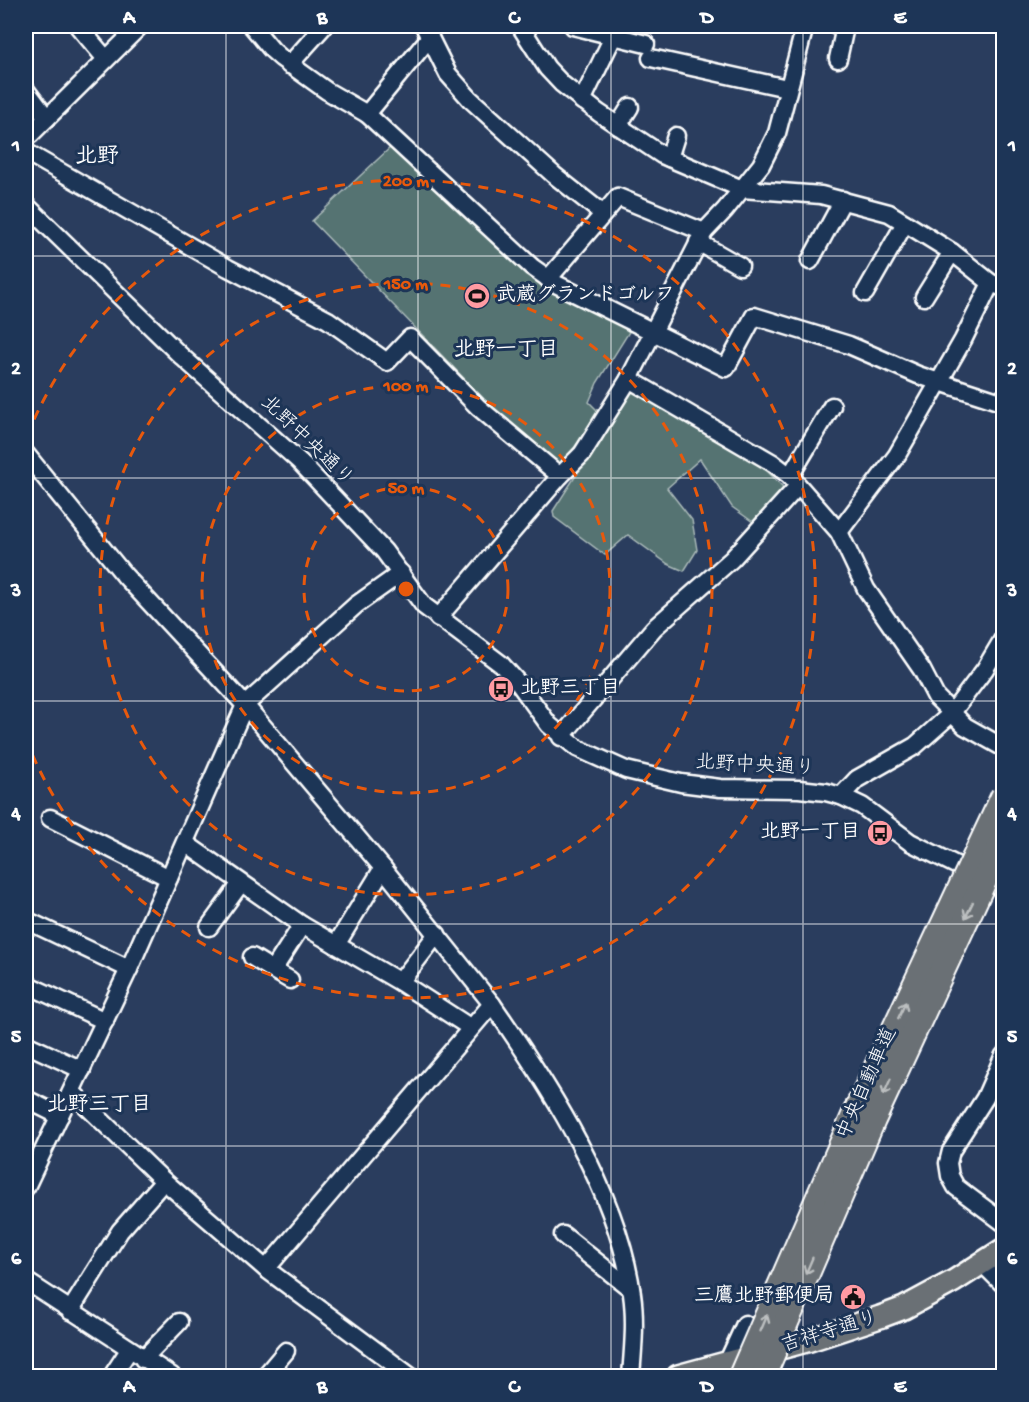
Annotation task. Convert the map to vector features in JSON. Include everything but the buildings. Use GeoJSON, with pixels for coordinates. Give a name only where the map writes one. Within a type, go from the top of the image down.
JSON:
{"type":"FeatureCollection","features":[{"type":"Feature","properties":{"kind":"highway","name":"中央自動車道"},"geometry":{"type":"LineString","coordinates":[[730,1372],[856,1111],[1004,795]]}},
{"type":"Feature","properties":{"kind":"highway","name":"中央自動車道"},"geometry":{"type":"LineString","coordinates":[[763,1377],[873,1120],[1004,838]]}},
{"type":"Feature","properties":{"kind":"main road","name":"吉祥寺通り"},"geometry":{"type":"LineString","coordinates":[[678,1377],[730,1372],[904,1308],[1004,1249]]}},
{"type":"Feature","properties":{"kind":"street"},"geometry":{"type":"LineString","coordinates":[[78,26],[106,59]]}},
{"type":"Feature","properties":{"kind":"street"},"geometry":{"type":"LineString","coordinates":[[27,137],[140,26]]}},
{"type":"Feature","properties":{"kind":"street"},"geometry":{"type":"LineString","coordinates":[[252,26],[272,50],[289,65],[367,114],[548,279],[726,368],[754,316],[849,345],[938,382],[1004,403]]}},
{"type":"Feature","properties":{"kind":"street"},"geometry":{"type":"LineString","coordinates":[[289,65],[324,26]]}},
{"type":"Feature","properties":{"kind":"street"},"geometry":{"type":"LineString","coordinates":[[522,26],[548,68],[582,101],[641,142],[669,158],[742,189],[821,195],[889,213],[952,252],[997,286],[938,382],[897,456],[839,532]]}},
{"type":"Feature","properties":{"kind":"street"},"geometry":{"type":"LineString","coordinates":[[573,26],[613,37],[649,51],[787,88]]}},
{"type":"Feature","properties":{"kind":"street"},"geometry":{"type":"LineString","coordinates":[[438,618],[560,476],[582,454],[629,379],[701,237],[761,165],[777,133],[805,26]]}},
{"type":"Feature","properties":{"kind":"street"},"geometry":{"type":"LineString","coordinates":[[836,26],[845,27],[838,59]]}},
{"type":"Feature","properties":{"kind":"street"},"geometry":{"type":"LineString","coordinates":[[367,114],[427,31],[448,74],[470,99],[554,175],[602,213]]}},
{"type":"Feature","properties":{"kind":"street"},"geometry":{"type":"LineString","coordinates":[[582,101],[613,37]]}},
{"type":"Feature","properties":{"kind":"street"},"geometry":{"type":"LineString","coordinates":[[26,90],[47,118]]}},
{"type":"Feature","properties":{"kind":"street"},"geometry":{"type":"LineString","coordinates":[[618,126],[630,107]]}},
{"type":"Feature","properties":{"kind":"street"},"geometry":{"type":"LineString","coordinates":[[669,158],[676,136]]}},
{"type":"Feature","properties":{"kind":"street"},"geometry":{"type":"LineString","coordinates":[[26,152],[228,268],[328,320],[387,362],[410,338],[478,407],[560,476]]}},
{"type":"Feature","properties":{"kind":"street"},"geometry":{"type":"LineString","coordinates":[[548,279],[618,197],[701,237],[740,266]]}},
{"type":"Feature","properties":{"kind":"street"},"geometry":{"type":"LineString","coordinates":[[810,261],[843,200]]}},
{"type":"Feature","properties":{"kind":"street","name":"北野中央通り"},"geometry":{"type":"LineString","coordinates":[[26,205],[180,355],[299,461],[384,551],[424,606],[501,664],[520,685],[549,725],[561,736],[592,756],[626,770],[653,777],[720,788],[800,789],[842,796],[862,806],[910,842],[1004,889]]}},
{"type":"Feature","properties":{"kind":"street"},"geometry":{"type":"LineString","coordinates":[[865,293],[905,223]]}},
{"type":"Feature","properties":{"kind":"street"},"geometry":{"type":"LineString","coordinates":[[924,297],[952,252]]}},
{"type":"Feature","properties":{"kind":"street"},"geometry":{"type":"LineString","coordinates":[[629,379],[773,463],[794,481],[839,532],[866,589],[922,670],[936,697],[965,726],[1004,748]]}},
{"type":"Feature","properties":{"kind":"street"},"geometry":{"type":"LineString","coordinates":[[561,736],[654,628],[732,559],[794,481],[832,406]]}},
{"type":"Feature","properties":{"kind":"street"},"geometry":{"type":"LineString","coordinates":[[26,454],[124,576],[245,705],[383,868],[492,1004],[531,1060],[570,1127],[604,1196],[624,1254],[631,1289],[633,1342],[631,1377]]}},
{"type":"Feature","properties":{"kind":"street"},"geometry":{"type":"LineString","coordinates":[[26,1187],[105,1022],[245,705],[356,604],[401,573]]}},
{"type":"Feature","properties":{"kind":"street"},"geometry":{"type":"LineString","coordinates":[[842,796],[857,779],[915,746],[951,714],[985,669],[1004,637]]}},
{"type":"Feature","properties":{"kind":"street"},"geometry":{"type":"LineString","coordinates":[[50,818],[169,878]]}},
{"type":"Feature","properties":{"kind":"street"},"geometry":{"type":"LineString","coordinates":[[184,843],[302,925],[400,982],[471,1028]]}},
{"type":"Feature","properties":{"kind":"street"},"geometry":{"type":"LineString","coordinates":[[336,945],[383,868]]}},
{"type":"Feature","properties":{"kind":"street"},"geometry":{"type":"LineString","coordinates":[[209,927],[241,883]]}},
{"type":"Feature","properties":{"kind":"street"},"geometry":{"type":"LineString","coordinates":[[26,920],[129,969]]}},
{"type":"Feature","properties":{"kind":"street"},"geometry":{"type":"LineString","coordinates":[[273,970],[302,925]]}},
{"type":"Feature","properties":{"kind":"street"},"geometry":{"type":"LineString","coordinates":[[400,982],[437,934]]}},
{"type":"Feature","properties":{"kind":"street"},"geometry":{"type":"LineString","coordinates":[[252,957],[290,980]]}},
{"type":"Feature","properties":{"kind":"street"},"geometry":{"type":"LineString","coordinates":[[26,984],[105,1022]]}},
{"type":"Feature","properties":{"kind":"street"},"geometry":{"type":"LineString","coordinates":[[266,1269],[492,1004]]}},
{"type":"Feature","properties":{"kind":"street"},"geometry":{"type":"LineString","coordinates":[[26,1044],[82,1070]]}},
{"type":"Feature","properties":{"kind":"street"},"geometry":{"type":"LineString","coordinates":[[1004,1055],[985,1098],[951,1151],[948,1163],[950,1176],[956,1187],[1004,1224]]}},
{"type":"Feature","properties":{"kind":"street"},"geometry":{"type":"LineString","coordinates":[[72,1092],[164,1181],[266,1269],[411,1377]]}},
{"type":"Feature","properties":{"kind":"street"},"geometry":{"type":"LineString","coordinates":[[26,1099],[60,1116]]}},
{"type":"Feature","properties":{"kind":"street"},"geometry":{"type":"LineString","coordinates":[[26,1147],[41,1154]]}},
{"type":"Feature","properties":{"kind":"street"},"geometry":{"type":"LineString","coordinates":[[70,1311],[120,1231],[164,1181]]}},
{"type":"Feature","properties":{"kind":"street"},"geometry":{"type":"LineString","coordinates":[[563,1234],[631,1289]]}},
{"type":"Feature","properties":{"kind":"street"},"geometry":{"type":"LineString","coordinates":[[982,1264],[1004,1285]]}},
{"type":"Feature","properties":{"kind":"street"},"geometry":{"type":"LineString","coordinates":[[26,1281],[172,1377]]}},
{"type":"Feature","properties":{"kind":"street"},"geometry":{"type":"LineString","coordinates":[[112,1377],[179,1322]]}},
{"type":"Feature","properties":{"kind":"street"},"geometry":{"type":"LineString","coordinates":[[730,1372],[745,1324]]}},
{"type":"Feature","properties":{"kind":"street"},"geometry":{"type":"LineString","coordinates":[[265,1377],[286,1351]]}},
{"type":"Feature","properties":{"kind":"green space","name":"武蔵グランドゴルフ"},"geometry":{"type":"Polygon","coordinates":[[[392,146],[539,282],[601,310],[629,332],[597,383],[589,402],[601,414],[558,468],[484,399],[312,221],[392,146]]]}},
{"type":"Feature","properties":{"kind":"green space"},"geometry":{"type":"Polygon","coordinates":[[[633,387],[748,452],[784,488],[753,522],[732,507],[700,459],[667,488],[692,520],[697,550],[684,571],[668,564],[628,535],[605,555],[554,517],[553,511],[633,387]]]}},
{"type":"Feature","properties":{"kind":"place","name":"武蔵グランドゴルフ"},"geometry":{"type":"Point","coordinates":[477,296]}},
{"type":"Feature","properties":{"kind":"place","name":"北野三丁目"},"geometry":{"type":"Point","coordinates":[501,689]}},
{"type":"Feature","properties":{"kind":"place","name":"北野一丁目"},"geometry":{"type":"Point","coordinates":[880,833]}},
{"type":"Feature","properties":{"kind":"place","name":"三鷹北野郵便局"},"geometry":{"type":"Point","coordinates":[853,1297]}},
{"type":"Feature","properties":{"kind":"district","name":"北野"},"geometry":{"type":"Point","coordinates":[97,158]}},
{"type":"Feature","properties":{"kind":"district","name":"北野一丁目"},"geometry":{"type":"Point","coordinates":[506,351]}},
{"type":"Feature","properties":{"kind":"district","name":"北野三丁目"},"geometry":{"type":"Point","coordinates":[99,1106]}}]}
